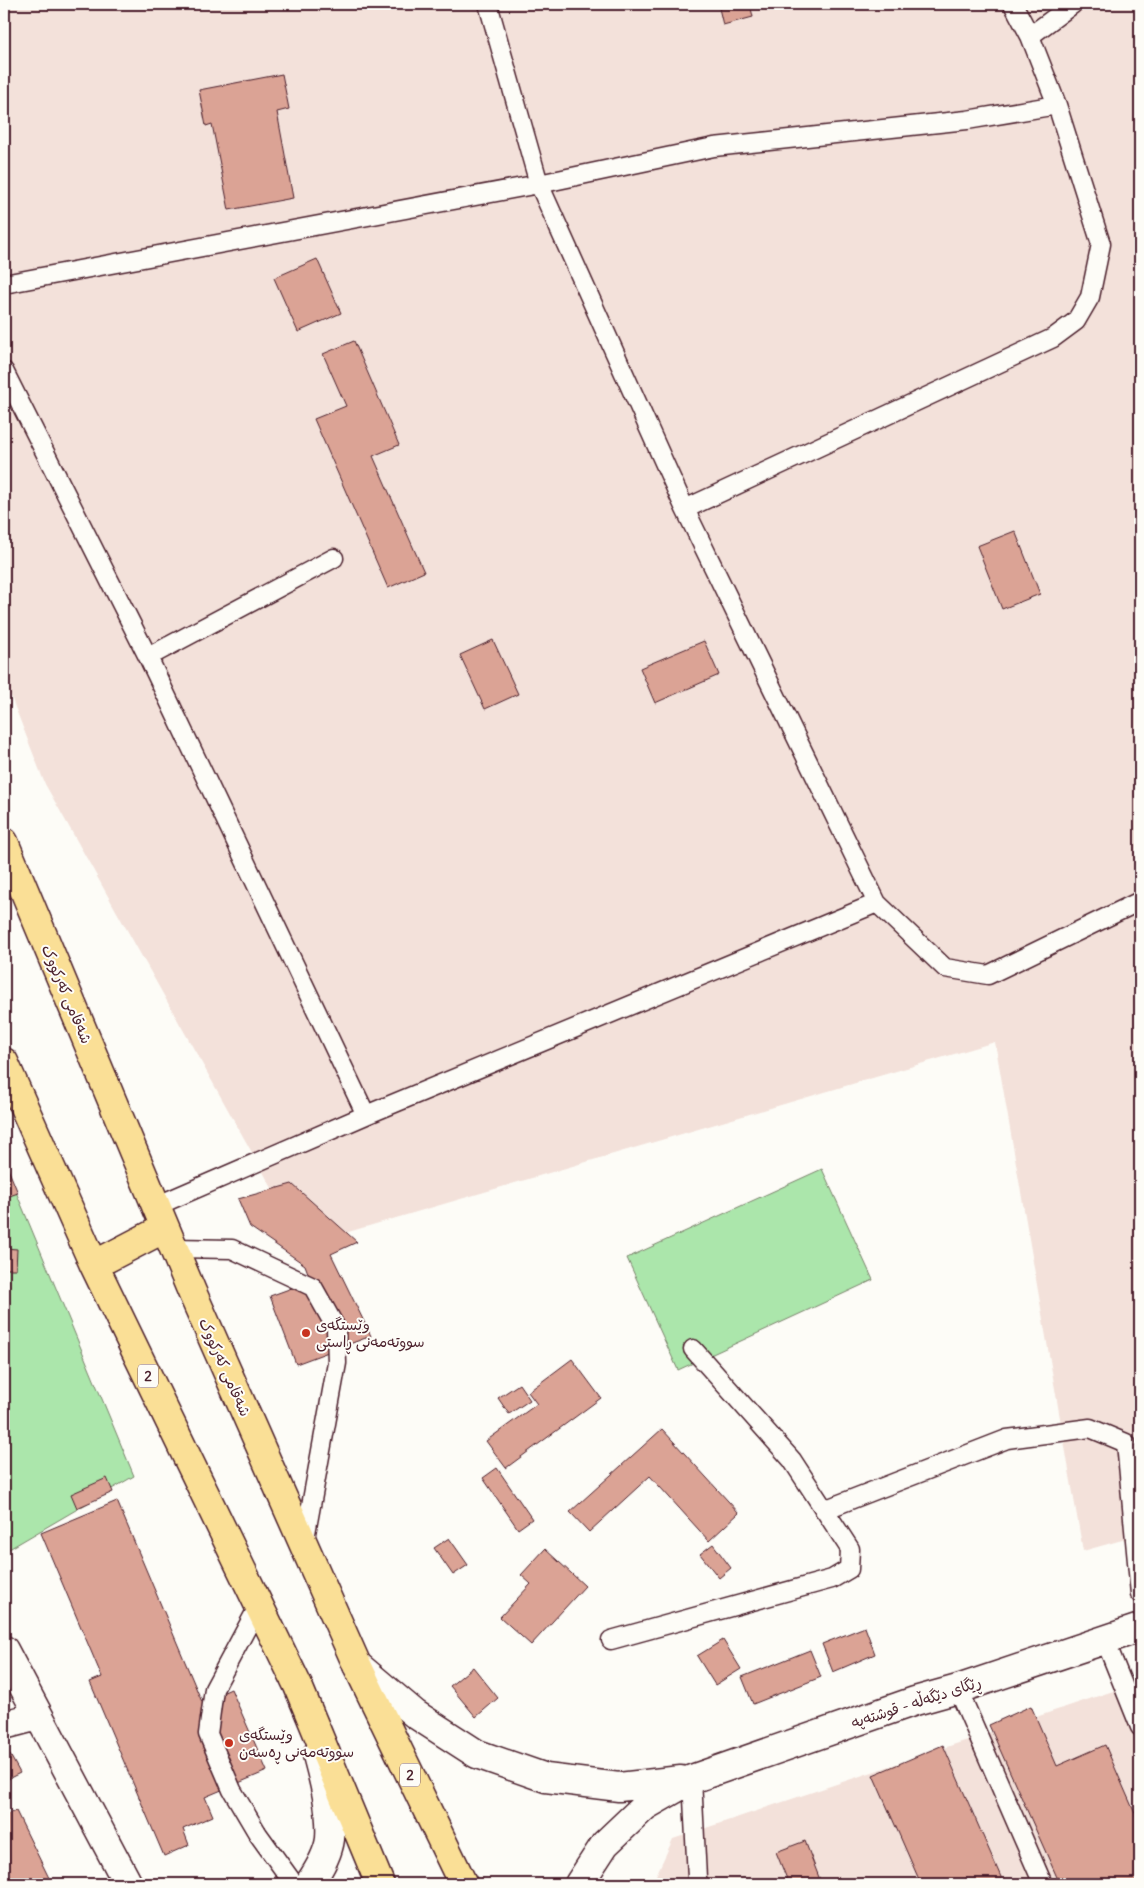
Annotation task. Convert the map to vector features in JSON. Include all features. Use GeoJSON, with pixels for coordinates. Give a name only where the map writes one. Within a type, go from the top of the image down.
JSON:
{"type":"FeatureCollection","features":[{"type":"Feature","properties":{"kind":"highway","name":"شەقامی کەرکووک"},"geometry":{"type":"LineString","coordinates":[[4,842],[165,1227],[304,1545],[357,1665],[463,1884]]}},
{"type":"Feature","properties":{"kind":"highway","name":"2"},"geometry":{"type":"LineString","coordinates":[[4,1062],[94,1265],[298,1686],[380,1884]]}},
{"type":"Feature","properties":{"kind":"highway"},"geometry":{"type":"LineString","coordinates":[[94,1265],[165,1227]]}},
{"type":"Feature","properties":{"kind":"main road","name":"ڕێگای دێگەڵە - قوشتەپە"},"geometry":{"type":"LineString","coordinates":[[579,1884],[605,1844],[645,1806],[692,1779],[915,1701],[958,1689],[1140,1628]]}},
{"type":"Feature","properties":{"kind":"main road"},"geometry":{"type":"LineString","coordinates":[[4,1650],[128,1884]]}},
{"type":"Feature","properties":{"kind":"main road","name":"ڕێگای دێگەڵە - قوشتەپە"},"geometry":{"type":"LineString","coordinates":[[357,1665],[415,1714],[477,1754],[546,1778],[619,1787],[692,1779]]}},
{"type":"Feature","properties":{"kind":"main road"},"geometry":{"type":"LineString","coordinates":[[298,1686],[327,1793],[330,1840],[321,1868],[309,1884]]}},
{"type":"Feature","properties":{"kind":"main road"},"geometry":{"type":"LineString","coordinates":[[4,1725],[38,1716]]}},
{"type":"Feature","properties":{"kind":"lane"},"geometry":{"type":"LineString","coordinates":[[488,4],[539,184],[685,509],[877,903],[945,968],[988,975],[1140,901]]}},
{"type":"Feature","properties":{"kind":"lane"},"geometry":{"type":"LineString","coordinates":[[685,509],[1053,338],[1076,321],[1090,297],[1102,244],[1057,104],[1030,36],[1014,4]]}},
{"type":"Feature","properties":{"kind":"lane"},"geometry":{"type":"LineString","coordinates":[[1030,36],[1073,4]]}},
{"type":"Feature","properties":{"kind":"lane"},"geometry":{"type":"LineString","coordinates":[[4,284],[539,184],[714,147],[967,120],[1057,104]]}},
{"type":"Feature","properties":{"kind":"lane"},"geometry":{"type":"LineString","coordinates":[[4,371],[148,657],[366,1115]]}},
{"type":"Feature","properties":{"kind":"lane"},"geometry":{"type":"LineString","coordinates":[[148,657],[334,558]]}},
{"type":"Feature","properties":{"kind":"lane"},"geometry":{"type":"LineString","coordinates":[[165,1227],[366,1115],[877,903]]}},
{"type":"Feature","properties":{"kind":"lane"},"geometry":{"type":"LineString","coordinates":[[165,1227],[232,1249],[313,1287],[336,1328],[338,1363],[304,1545]]}},
{"type":"Feature","properties":{"kind":"lane"},"geometry":{"type":"LineString","coordinates":[[611,1640],[832,1579],[849,1569],[850,1549],[792,1460],[693,1349]]}},
{"type":"Feature","properties":{"kind":"lane"},"geometry":{"type":"LineString","coordinates":[[824,1510],[1007,1439],[1090,1428],[1126,1443],[1140,1594]]}},
{"type":"Feature","properties":{"kind":"lane"},"geometry":{"type":"LineString","coordinates":[[259,1604],[214,1689],[208,1734],[232,1790],[258,1834],[294,1884]]}},
{"type":"Feature","properties":{"kind":"lane"},"geometry":{"type":"LineString","coordinates":[[1105,1640],[1140,1727]]}},
{"type":"Feature","properties":{"kind":"lane"},"geometry":{"type":"LineString","coordinates":[[958,1689],[1043,1884]]}},
{"type":"Feature","properties":{"kind":"lane"},"geometry":{"type":"LineString","coordinates":[[692,1779],[696,1878],[699,1884]]}},
{"type":"Feature","properties":{"kind":"shaded area"},"geometry":{"type":"Polygon","coordinates":[[[4,4],[1140,4],[1140,1535],[1083,1551],[995,1042],[304,1245],[45,784],[4,679],[4,4]]]}},
{"type":"Feature","properties":{"kind":"shaded area"},"geometry":{"type":"Polygon","coordinates":[[[1140,1682],[1140,1884],[652,1884],[673,1839],[1140,1682]]]}},
{"type":"Feature","properties":{"kind":"green space"},"geometry":{"type":"Polygon","coordinates":[[[4,1163],[134,1476],[4,1552],[4,1163]]]}},
{"type":"Feature","properties":{"kind":"green space"},"geometry":{"type":"Polygon","coordinates":[[[822,1169],[873,1280],[678,1370],[627,1258],[822,1169]]]}},
{"type":"Feature","properties":{"kind":"building"},"geometry":{"type":"Polygon","coordinates":[[[718,4],[750,4],[753,17],[723,25],[718,4]]]}},
{"type":"Feature","properties":{"kind":"building"},"geometry":{"type":"Polygon","coordinates":[[[282,74],[289,109],[277,112],[293,198],[229,210],[212,124],[206,126],[199,90],[282,74]]]}},
{"type":"Feature","properties":{"kind":"building"},"geometry":{"type":"Polygon","coordinates":[[[317,259],[341,313],[298,332],[274,278],[317,259]]]}},
{"type":"Feature","properties":{"kind":"building"},"geometry":{"type":"Polygon","coordinates":[[[354,341],[399,445],[373,456],[424,572],[388,588],[314,419],[346,406],[323,354],[354,341]]]}},
{"type":"Feature","properties":{"kind":"building"},"geometry":{"type":"Polygon","coordinates":[[[1015,531],[1040,594],[1002,609],[977,546],[1015,531]]]}},
{"type":"Feature","properties":{"kind":"building"},"geometry":{"type":"Polygon","coordinates":[[[493,640],[518,694],[485,709],[460,655],[493,640]]]}},
{"type":"Feature","properties":{"kind":"building"},"geometry":{"type":"Polygon","coordinates":[[[704,641],[719,675],[655,703],[640,668],[704,641]]]}},
{"type":"Feature","properties":{"kind":"building"},"geometry":{"type":"Polygon","coordinates":[[[4,1159],[18,1193],[4,1198],[4,1159]]]}},
{"type":"Feature","properties":{"kind":"building"},"geometry":{"type":"Polygon","coordinates":[[[292,1184],[357,1242],[331,1254],[371,1336],[296,1364],[270,1296],[311,1281],[305,1265],[250,1227],[238,1199],[292,1184]]]}},
{"type":"Feature","properties":{"kind":"building"},"geometry":{"type":"Polygon","coordinates":[[[4,1248],[17,1249],[16,1269],[4,1269],[4,1248]]]}},
{"type":"Feature","properties":{"kind":"building"},"geometry":{"type":"Polygon","coordinates":[[[572,1359],[601,1398],[506,1468],[486,1441],[537,1404],[528,1392],[572,1359]]]}},
{"type":"Feature","properties":{"kind":"building"},"geometry":{"type":"Polygon","coordinates":[[[519,1384],[530,1400],[509,1414],[498,1398],[519,1384]]]}},
{"type":"Feature","properties":{"kind":"building"},"geometry":{"type":"Polygon","coordinates":[[[662,1429],[739,1513],[709,1541],[650,1476],[589,1532],[570,1512],[662,1429]]]}},
{"type":"Feature","properties":{"kind":"building"},"geometry":{"type":"Polygon","coordinates":[[[497,1468],[532,1519],[518,1529],[483,1478],[497,1468]]]}},
{"type":"Feature","properties":{"kind":"building"},"geometry":{"type":"Polygon","coordinates":[[[107,1478],[113,1492],[77,1508],[71,1494],[107,1478]]]}},
{"type":"Feature","properties":{"kind":"building"},"geometry":{"type":"Polygon","coordinates":[[[117,1501],[202,1702],[231,1689],[267,1771],[205,1797],[213,1816],[183,1829],[189,1845],[164,1856],[90,1682],[102,1677],[41,1533],[117,1501]]]}},
{"type":"Feature","properties":{"kind":"building"},"geometry":{"type":"Polygon","coordinates":[[[449,1538],[468,1565],[453,1575],[434,1548],[449,1538]]]}},
{"type":"Feature","properties":{"kind":"building"},"geometry":{"type":"Polygon","coordinates":[[[713,1544],[731,1568],[719,1578],[700,1554],[713,1544]]]}},
{"type":"Feature","properties":{"kind":"building"},"geometry":{"type":"Polygon","coordinates":[[[545,1549],[585,1586],[531,1645],[500,1617],[531,1584],[521,1575],[545,1549]]]}},
{"type":"Feature","properties":{"kind":"building"},"geometry":{"type":"Polygon","coordinates":[[[865,1627],[875,1654],[833,1672],[822,1644],[865,1627]]]}},
{"type":"Feature","properties":{"kind":"building"},"geometry":{"type":"Polygon","coordinates":[[[723,1640],[741,1669],[715,1685],[697,1656],[723,1640]]]}},
{"type":"Feature","properties":{"kind":"building"},"geometry":{"type":"Polygon","coordinates":[[[810,1650],[821,1677],[753,1704],[742,1677],[810,1650]]]}},
{"type":"Feature","properties":{"kind":"building"},"geometry":{"type":"Polygon","coordinates":[[[473,1667],[498,1698],[476,1717],[450,1686],[473,1667]]]}},
{"type":"Feature","properties":{"kind":"building"},"geometry":{"type":"Polygon","coordinates":[[[1031,1706],[1057,1766],[1105,1745],[1140,1825],[1140,1884],[1060,1884],[989,1725],[1031,1706]]]}},
{"type":"Feature","properties":{"kind":"building"},"geometry":{"type":"Polygon","coordinates":[[[4,1744],[20,1773],[4,1781],[4,1744]]]}},
{"type":"Feature","properties":{"kind":"building"},"geometry":{"type":"Polygon","coordinates":[[[943,1745],[1004,1884],[921,1884],[873,1775],[943,1745]]]}},
{"type":"Feature","properties":{"kind":"building"},"geometry":{"type":"Polygon","coordinates":[[[16,1811],[52,1884],[4,1884],[4,1815],[16,1811]]]}},
{"type":"Feature","properties":{"kind":"building"},"geometry":{"type":"Polygon","coordinates":[[[805,1841],[820,1880],[809,1884],[789,1884],[776,1852],[805,1841]]]}},
{"type":"Feature","properties":{"kind":"place","name":"وێستگەی سووتەمەنی ڕاستی"},"geometry":{"type":"Point","coordinates":[306,1333]}},
{"type":"Feature","properties":{"kind":"place","name":"وێستگەی سووتەمەنی ڕەسەن"},"geometry":{"type":"Point","coordinates":[229,1743]}}]}
